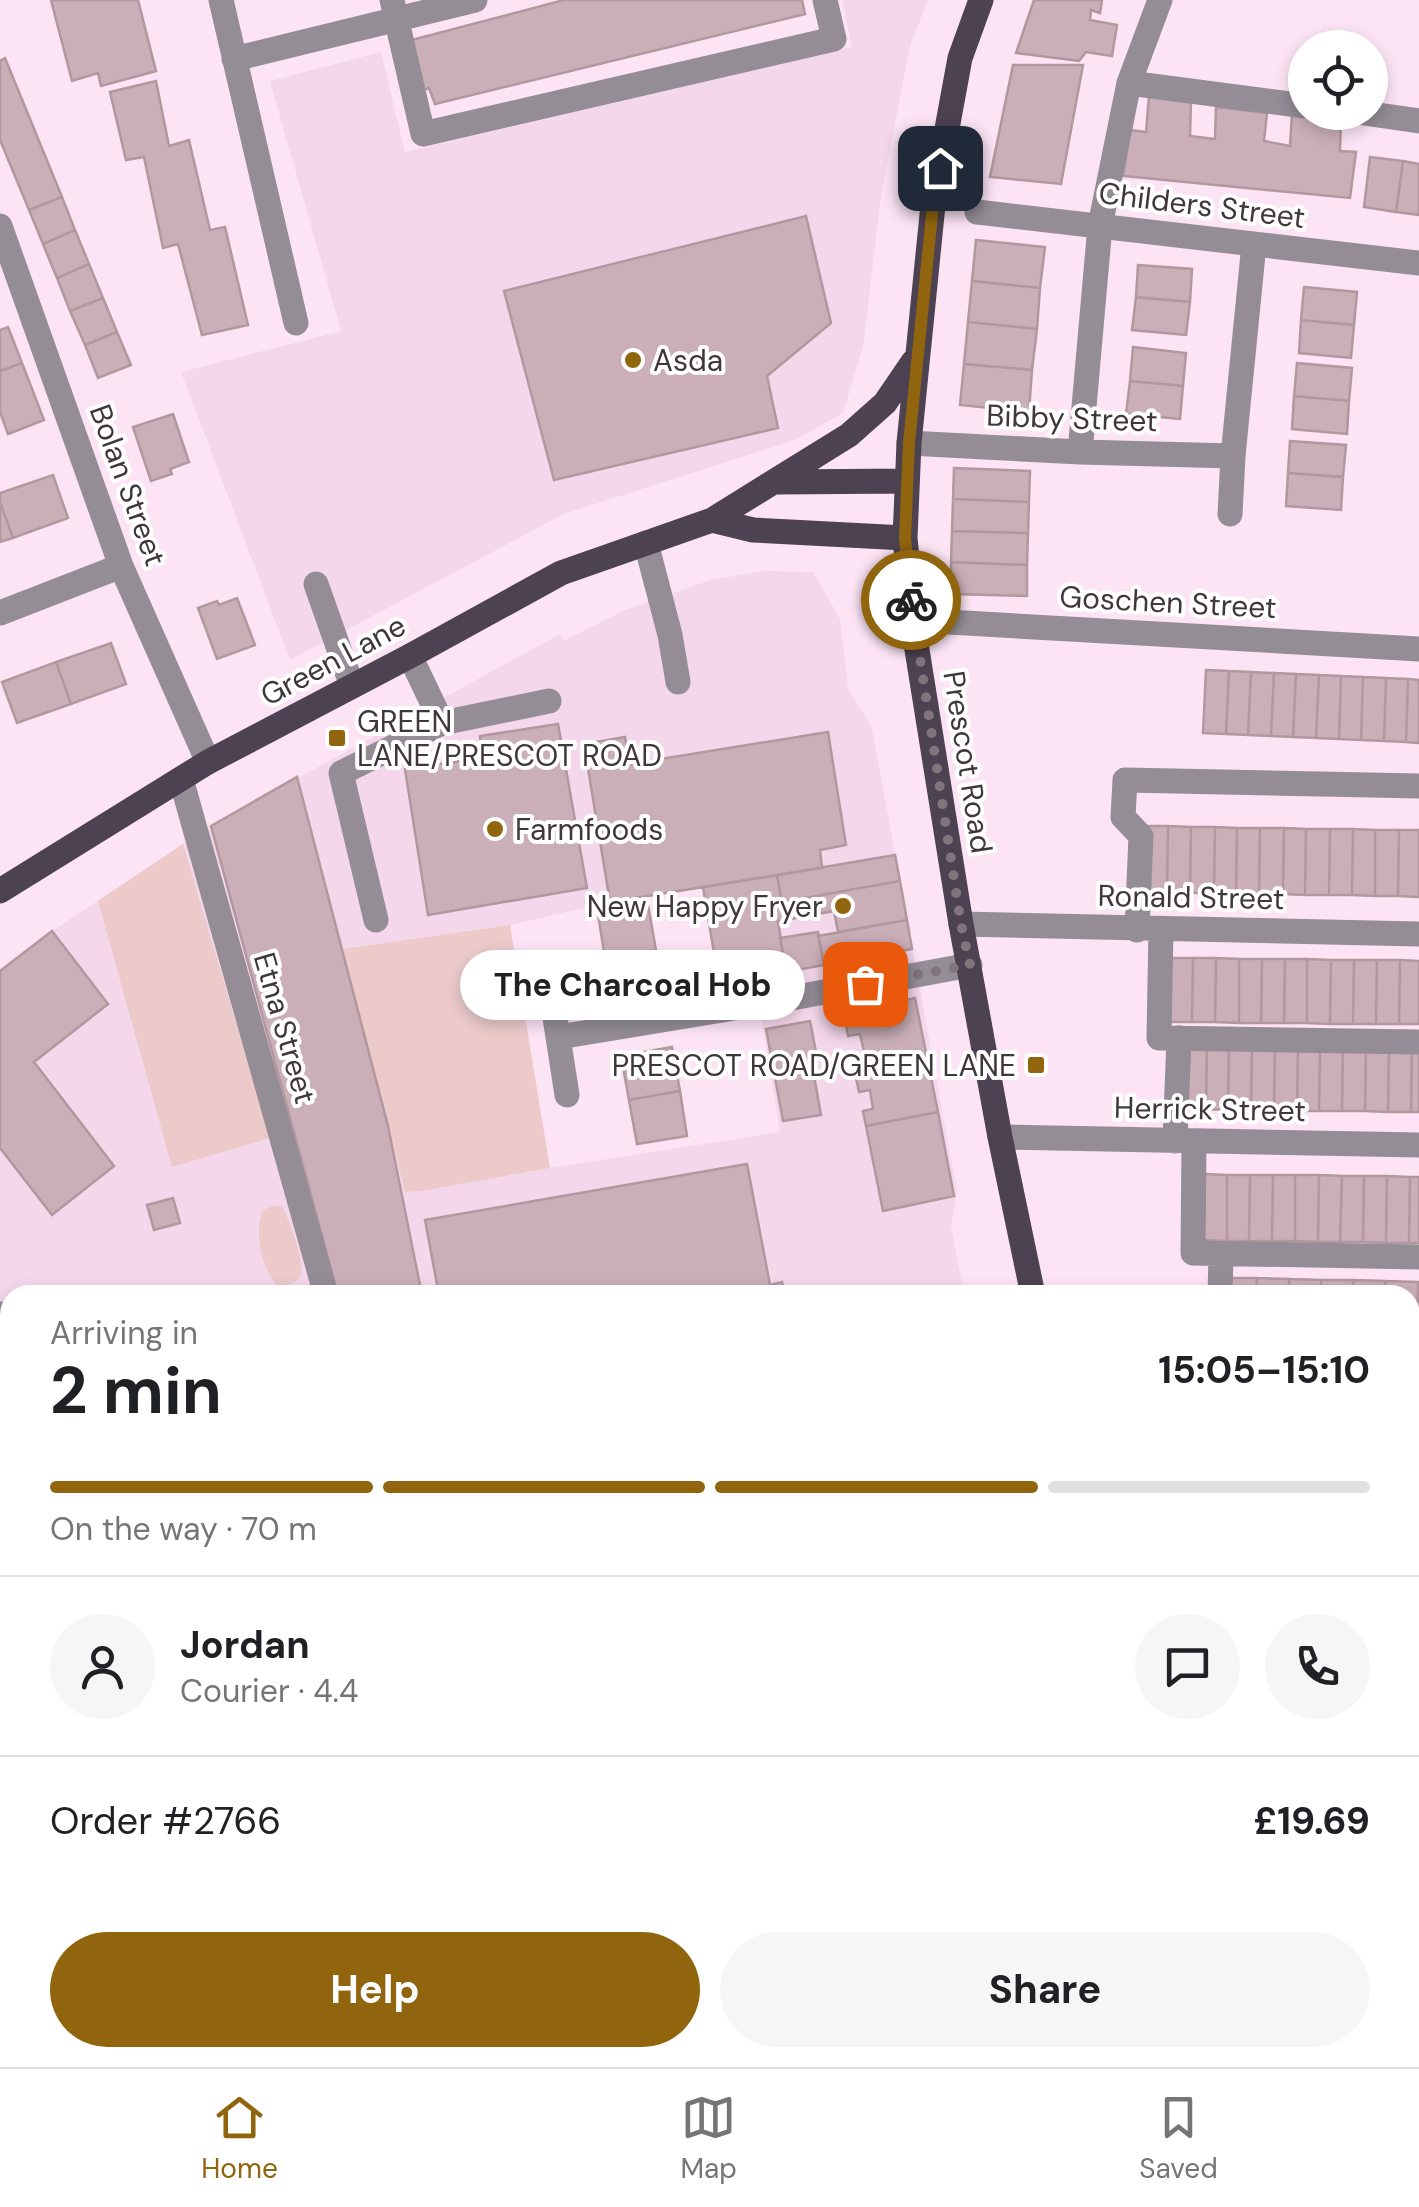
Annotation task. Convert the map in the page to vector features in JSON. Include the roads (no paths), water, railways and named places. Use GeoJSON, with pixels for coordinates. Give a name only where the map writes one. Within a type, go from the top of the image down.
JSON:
{"type":"FeatureCollection","features":[{"type":"Feature","properties":{"kind":"main road","name":"Prescot Road"},"geometry":{"type":"LineString","coordinates":[[981,0],[960,58],[933,205],[916,357],[905,538],[913,620],[961,924],[1026,1285]]}},
{"type":"Feature","properties":{"kind":"main road"},"geometry":{"type":"LineString","coordinates":[[777,482],[868,420],[902,382],[916,357]]}},
{"type":"Feature","properties":{"kind":"main road","name":"Green Lane"},"geometry":{"type":"LineString","coordinates":[[0,892],[208,762],[560,572],[712,520],[777,482],[908,481]]}},
{"type":"Feature","properties":{"kind":"main road"},"geometry":{"type":"LineString","coordinates":[[712,520],[753,530],[905,538]]}},
{"type":"Feature","properties":{"kind":"street"},"geometry":{"type":"LineString","coordinates":[[221,0],[296,323]]}},
{"type":"Feature","properties":{"kind":"street"},"geometry":{"type":"LineString","coordinates":[[234,59],[394,10],[475,0]]}},
{"type":"Feature","properties":{"kind":"street"},"geometry":{"type":"LineString","coordinates":[[394,10],[423,134],[834,39],[825,0]]}},
{"type":"Feature","properties":{"kind":"street"},"geometry":{"type":"LineString","coordinates":[[1080,452],[1100,226],[1129,83],[1160,0]]}},
{"type":"Feature","properties":{"kind":"street"},"geometry":{"type":"LineString","coordinates":[[1129,83],[1288,104]]}},
{"type":"Feature","properties":{"kind":"street"},"geometry":{"type":"LineString","coordinates":[[1388,116],[1419,120]]}},
{"type":"Feature","properties":{"kind":"street","name":"Childers Street"},"geometry":{"type":"LineString","coordinates":[[988,213],[1419,263]]}},
{"type":"Feature","properties":{"kind":"street","name":"Bolan Street"},"geometry":{"type":"LineString","coordinates":[[0,226],[121,566],[208,762]]}},
{"type":"Feature","properties":{"kind":"street"},"geometry":{"type":"LineString","coordinates":[[1230,514],[1254,244]]}},
{"type":"Feature","properties":{"kind":"street","name":"Bibby Street"},"geometry":{"type":"LineString","coordinates":[[909,443],[1233,456]]}},
{"type":"Feature","properties":{"kind":"street"},"geometry":{"type":"LineString","coordinates":[[646,543],[678,682]]}},
{"type":"Feature","properties":{"kind":"street"},"geometry":{"type":"LineString","coordinates":[[0,613],[121,566]]}},
{"type":"Feature","properties":{"kind":"street"},"geometry":{"type":"LineString","coordinates":[[316,584],[352,686]]}},
{"type":"Feature","properties":{"kind":"street","name":"Goschen Street"},"geometry":{"type":"LineString","coordinates":[[913,620],[1419,649]]}},
{"type":"Feature","properties":{"kind":"street"},"geometry":{"type":"LineString","coordinates":[[410,656],[442,723]]}},
{"type":"Feature","properties":{"kind":"street"},"geometry":{"type":"LineString","coordinates":[[376,920],[341,773],[442,723],[549,701]]}},
{"type":"Feature","properties":{"kind":"street","name":"Etna Street"},"geometry":{"type":"LineString","coordinates":[[181,779],[323,1285]]}},
{"type":"Feature","properties":{"kind":"street"},"geometry":{"type":"LineString","coordinates":[[1419,786],[1125,780],[1123,817],[1141,836],[1159,1038],[1419,1042]]}},
{"type":"Feature","properties":{"kind":"street","name":"Ronald Street"},"geometry":{"type":"LineString","coordinates":[[961,924],[1419,934]]}},
{"type":"Feature","properties":{"kind":"street"},"geometry":{"type":"LineString","coordinates":[[559,1038],[970,965]]}},
{"type":"Feature","properties":{"kind":"street"},"geometry":{"type":"LineString","coordinates":[[549,979],[567,1094]]}},
{"type":"Feature","properties":{"kind":"street"},"geometry":{"type":"LineString","coordinates":[[1179,1038],[1192,1253],[1419,1257]]}},
{"type":"Feature","properties":{"kind":"street","name":"Herrick Street"},"geometry":{"type":"LineString","coordinates":[[1000,1137],[1419,1145]]}},
{"type":"Feature","properties":{"kind":"street"},"geometry":{"type":"LineString","coordinates":[[1220,1285],[1221,1254]]}},
{"type":"Feature","properties":{"kind":"place","name":"Asda"},"geometry":{"type":"Point","coordinates":[633,360]}},
{"type":"Feature","properties":{"kind":"place","name":"GREEN LANE/PRESCOT ROAD"},"geometry":{"type":"Point","coordinates":[337,738]}},
{"type":"Feature","properties":{"kind":"place","name":"Farmfoods"},"geometry":{"type":"Point","coordinates":[495,829]}},
{"type":"Feature","properties":{"kind":"place","name":"New Happy Fryer"},"geometry":{"type":"Point","coordinates":[843,906]}},
{"type":"Feature","properties":{"kind":"place","name":"The Charcoal Hob"},"geometry":{"type":"Point","coordinates":[865,984]}},
{"type":"Feature","properties":{"kind":"place","name":"PRESCOT ROAD/GREEN LANE"},"geometry":{"type":"Point","coordinates":[1036,1065]}}]}
